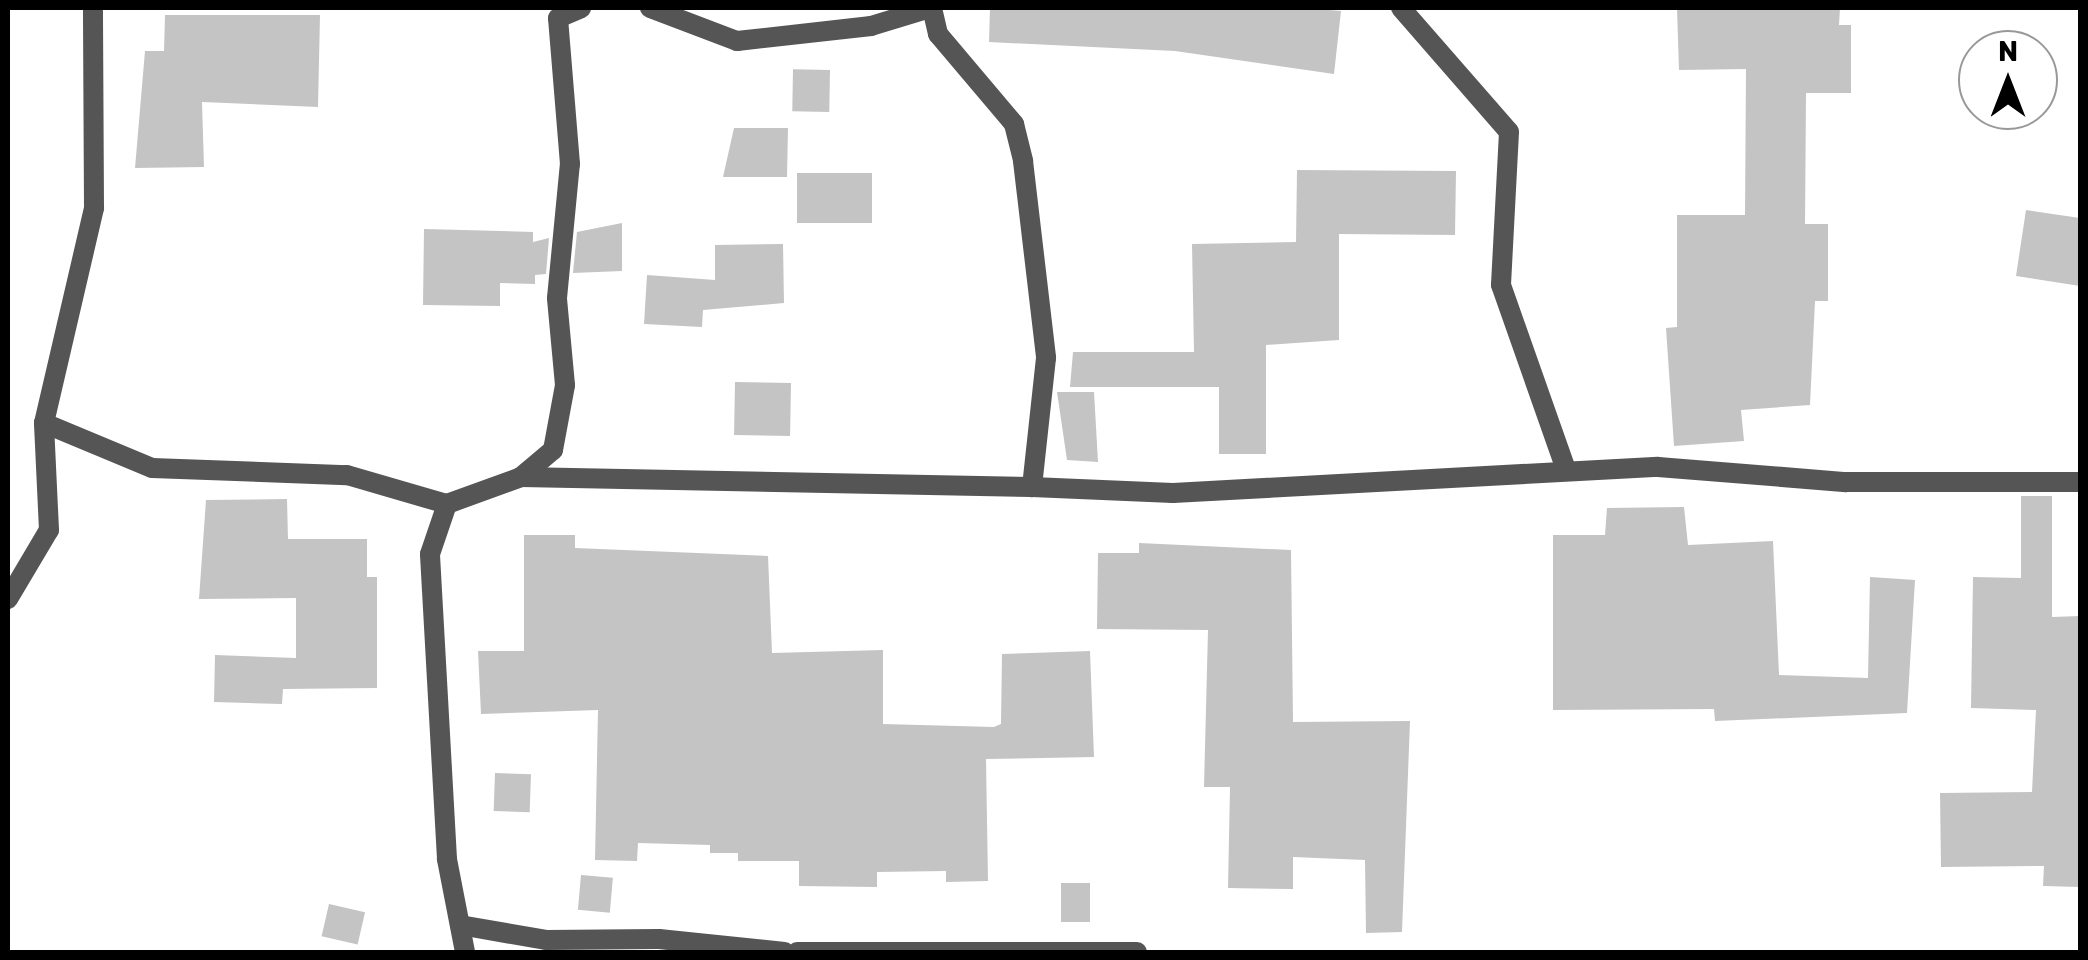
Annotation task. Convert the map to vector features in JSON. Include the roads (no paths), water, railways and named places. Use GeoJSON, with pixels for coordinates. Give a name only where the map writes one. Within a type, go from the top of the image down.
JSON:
{"type":"FeatureCollection","features":[{"type":"Feature","properties":{"kind":"street"},"geometry":{"type":"LineString","coordinates":[[8,598],[49,530],[44,423],[94,208],[93,8]]}},
{"type":"Feature","properties":{"kind":"street"},"geometry":{"type":"LineString","coordinates":[[521,477],[552,450],[566,385],[557,298],[570,164],[558,18],[582,8]]}},
{"type":"Feature","properties":{"kind":"street"},"geometry":{"type":"LineString","coordinates":[[650,8],[736,40],[872,26],[931,8],[938,34],[1014,124],[1023,161],[1046,358],[1032,487]]}},
{"type":"Feature","properties":{"kind":"street"},"geometry":{"type":"LineString","coordinates":[[1401,8],[1509,132],[1501,285],[1566,470]]}},
{"type":"Feature","properties":{"kind":"street"},"geometry":{"type":"LineString","coordinates":[[44,423],[152,468],[346,475],[446,504],[521,477],[1032,487],[1126,494],[1566,470],[2080,482]]}},
{"type":"Feature","properties":{"kind":"street"},"geometry":{"type":"LineString","coordinates":[[446,504],[430,554],[432,652],[465,952]]}},
{"type":"Feature","properties":{"kind":"street"},"geometry":{"type":"LineString","coordinates":[[460,925],[508,934],[784,952]]}},
{"type":"Feature","properties":{"kind":"street"},"geometry":{"type":"LineString","coordinates":[[492,952],[508,934]]}},
{"type":"Feature","properties":{"kind":"street"},"geometry":{"type":"LineString","coordinates":[[796,952],[1137,952]]}}]}
